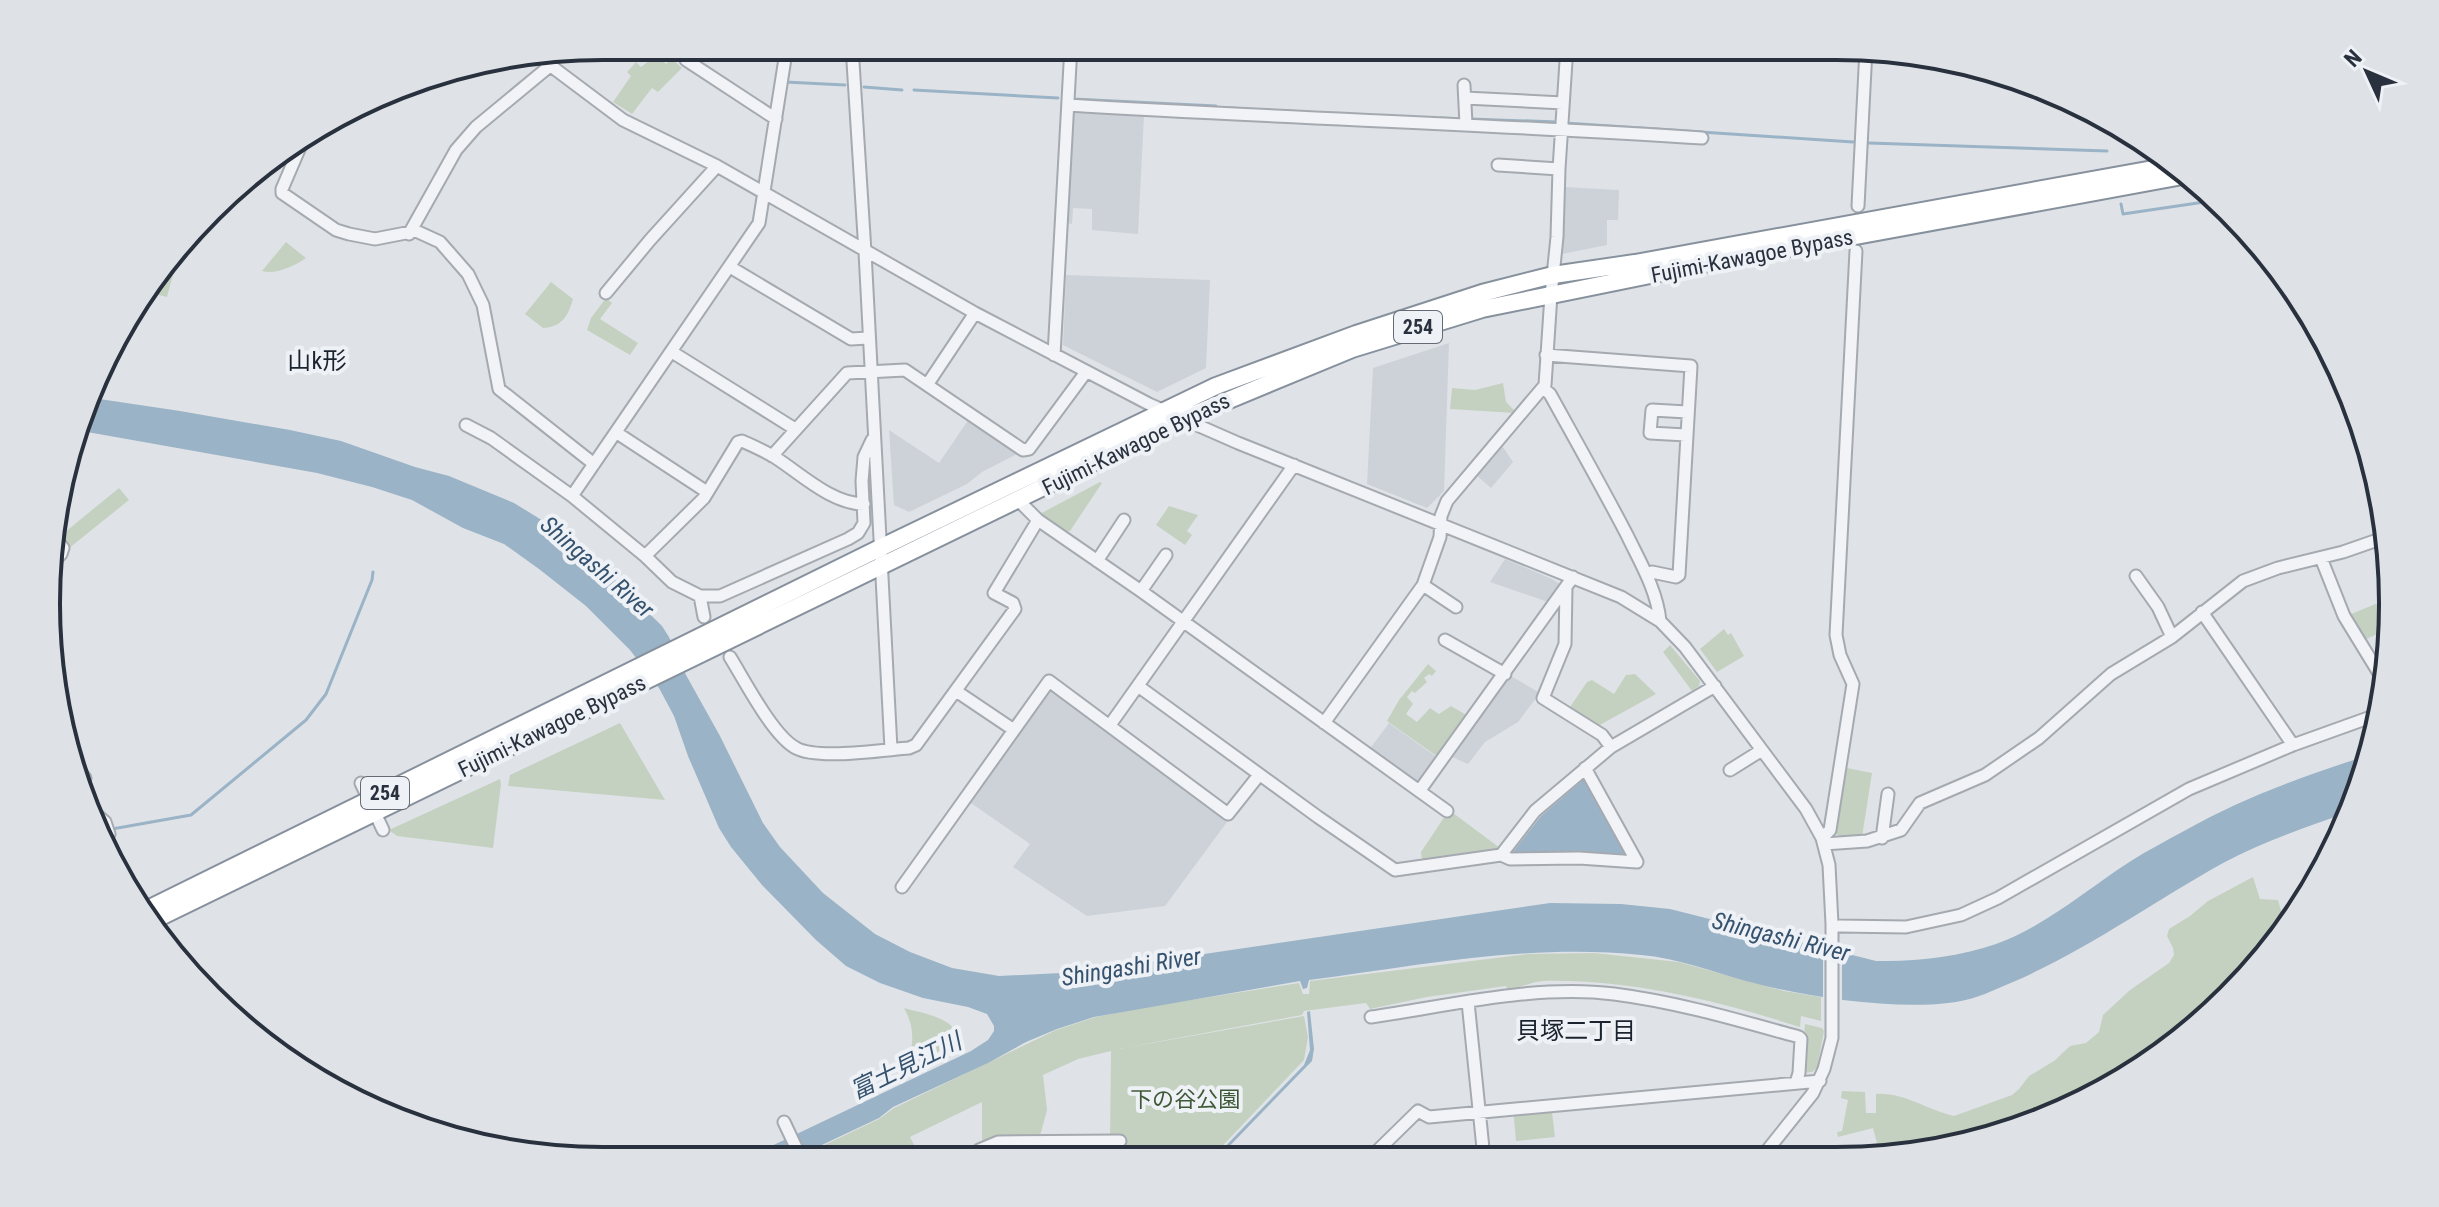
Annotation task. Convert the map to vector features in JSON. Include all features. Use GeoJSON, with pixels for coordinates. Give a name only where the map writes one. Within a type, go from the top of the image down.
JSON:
{"type":"FeatureCollection","features":[{"type":"Feature","properties":{"kind":"highway","name":"Fujimi-Kawagoe Bypass"},"geometry":{"type":"LineString","coordinates":[[700,646],[880,548],[1237,377],[1473,295],[1553,275],[2167,173]]}},
{"type":"Feature","properties":{"kind":"highway","name":"Fujimi-Kawagoe Bypass"},"geometry":{"type":"LineString","coordinates":[[160,917],[373,806],[700,646],[881,567],[1183,419],[1374,341],[1482,309],[2168,173]]}},
{"type":"Feature","properties":{"kind":"highway","name":"Fujimi-Kawagoe Bypass"},"geometry":{"type":"LineString","coordinates":[[153,907],[373,806]]}},
{"type":"Feature","properties":{"kind":"street"},"geometry":{"type":"LineString","coordinates":[[686,60],[776,119]]}},
{"type":"Feature","properties":{"kind":"street"},"geometry":{"type":"LineString","coordinates":[[572,496],[759,223],[785,60]]}},
{"type":"Feature","properties":{"kind":"street"},"geometry":{"type":"LineString","coordinates":[[853,60],[891,749]]}},
{"type":"Feature","properties":{"kind":"street"},"geometry":{"type":"LineString","coordinates":[[1054,355],[1070,60]]}},
{"type":"Feature","properties":{"kind":"street"},"geometry":{"type":"LineString","coordinates":[[1324,723],[1423,585],[1440,537],[1441,516],[1447,501],[1544,389],[1557,237],[1566,60]]}},
{"type":"Feature","properties":{"kind":"street"},"geometry":{"type":"LineString","coordinates":[[1858,206],[1865,61]]}},
{"type":"Feature","properties":{"kind":"street"},"geometry":{"type":"LineString","coordinates":[[548,63],[623,120],[717,166],[865,252],[1086,372],[1164,411],[1441,524],[1570,583],[1635,603],[1660,621],[1685,647],[1806,809],[1823,841],[1829,865],[1835,928],[1830,1049],[1820,1081],[1770,1147]]}},
{"type":"Feature","properties":{"kind":"street"},"geometry":{"type":"LineString","coordinates":[[409,234],[456,150],[476,127],[551,65]]}},
{"type":"Feature","properties":{"kind":"street"},"geometry":{"type":"LineString","coordinates":[[1464,85],[1466,121]]}},
{"type":"Feature","properties":{"kind":"street"},"geometry":{"type":"LineString","coordinates":[[1465,98],[1563,103]]}},
{"type":"Feature","properties":{"kind":"street"},"geometry":{"type":"LineString","coordinates":[[1068,105],[1222,115],[1562,125],[1702,138]]}},
{"type":"Feature","properties":{"kind":"street"},"geometry":{"type":"LineString","coordinates":[[297,156],[282,193],[336,230],[375,239],[416,231],[440,242],[468,274],[483,305],[499,389],[594,464]]}},
{"type":"Feature","properties":{"kind":"street"},"geometry":{"type":"LineString","coordinates":[[1498,165],[1559,169]]}},
{"type":"Feature","properties":{"kind":"street"},"geometry":{"type":"LineString","coordinates":[[606,293],[717,166]]}},
{"type":"Feature","properties":{"kind":"street"},"geometry":{"type":"LineString","coordinates":[[1823,841],[1830,830],[1853,684],[1840,655],[1836,635],[1856,251]]}},
{"type":"Feature","properties":{"kind":"street"},"geometry":{"type":"LineString","coordinates":[[730,267],[851,339],[868,338]]}},
{"type":"Feature","properties":{"kind":"street"},"geometry":{"type":"LineString","coordinates":[[927,385],[975,313]]}},
{"type":"Feature","properties":{"kind":"street"},"geometry":{"type":"LineString","coordinates":[[672,352],[795,429]]}},
{"type":"Feature","properties":{"kind":"street"},"geometry":{"type":"LineString","coordinates":[[1546,355],[1691,366],[1679,575],[1646,574]]}},
{"type":"Feature","properties":{"kind":"street"},"geometry":{"type":"LineString","coordinates":[[772,456],[844,375],[870,370],[905,370],[1023,450],[1029,449],[1086,372]]}},
{"type":"Feature","properties":{"kind":"street"},"geometry":{"type":"LineString","coordinates":[[1544,389],[1550,394],[1595,474],[1646,574],[1660,621]]}},
{"type":"Feature","properties":{"kind":"street"},"geometry":{"type":"LineString","coordinates":[[1686,435],[1650,433],[1652,410],[1687,412]]}},
{"type":"Feature","properties":{"kind":"street"},"geometry":{"type":"LineString","coordinates":[[466,425],[491,438],[572,496],[672,582],[700,596],[720,596],[858,533],[864,523],[864,457],[874,435]]}},
{"type":"Feature","properties":{"kind":"street"},"geometry":{"type":"LineString","coordinates":[[617,433],[707,492]]}},
{"type":"Feature","properties":{"kind":"street"},"geometry":{"type":"LineString","coordinates":[[645,556],[707,492],[738,442],[742,441],[852,504],[864,504]]}},
{"type":"Feature","properties":{"kind":"street"},"geometry":{"type":"LineString","coordinates":[[1110,725],[1294,465]]}},
{"type":"Feature","properties":{"kind":"street"},"geometry":{"type":"LineString","coordinates":[[1018,500],[1038,520],[1447,811]]}},
{"type":"Feature","properties":{"kind":"street"},"geometry":{"type":"LineString","coordinates":[[730,657],[780,735],[794,747],[805,752],[823,753],[916,745],[1015,609],[1013,603],[994,593],[1038,520]]}},
{"type":"Feature","properties":{"kind":"street"},"geometry":{"type":"LineString","coordinates":[[1097,561],[1124,520]]}},
{"type":"Feature","properties":{"kind":"street"},"geometry":{"type":"LineString","coordinates":[[1823,841],[1859,843],[1882,838],[1905,826],[1920,803],[1971,783],[2039,738],[2111,674],[2172,637],[2243,581],[2375,541]]}},
{"type":"Feature","properties":{"kind":"street"},"geometry":{"type":"LineString","coordinates":[[1141,591],[1166,555]]}},
{"type":"Feature","properties":{"kind":"street"},"geometry":{"type":"LineString","coordinates":[[2321,558],[2344,616],[2375,666]]}},
{"type":"Feature","properties":{"kind":"street"},"geometry":{"type":"LineString","coordinates":[[2136,576],[2158,607],[2172,637]]}},
{"type":"Feature","properties":{"kind":"street"},"geometry":{"type":"LineString","coordinates":[[1420,790],[1570,583]]}},
{"type":"Feature","properties":{"kind":"street"},"geometry":{"type":"LineString","coordinates":[[1570,583],[1565,644],[1543,698],[1602,735],[1611,747]]}},
{"type":"Feature","properties":{"kind":"street"},"geometry":{"type":"LineString","coordinates":[[1423,585],[1456,607]]}},
{"type":"Feature","properties":{"kind":"street"},"geometry":{"type":"LineString","coordinates":[[700,596],[704,617]]}},
{"type":"Feature","properties":{"kind":"street"},"geometry":{"type":"LineString","coordinates":[[2202,612],[2293,745]]}},
{"type":"Feature","properties":{"kind":"street"},"geometry":{"type":"LineString","coordinates":[[1445,640],[1505,674]]}},
{"type":"Feature","properties":{"kind":"street"},"geometry":{"type":"LineString","coordinates":[[902,887],[1049,681],[1228,814],[1259,775]]}},
{"type":"Feature","properties":{"kind":"street"},"geometry":{"type":"LineString","coordinates":[[1138,686],[1395,870],[1501,855],[1510,859],[1579,858],[1637,862],[1585,768]]}},
{"type":"Feature","properties":{"kind":"street"},"geometry":{"type":"LineString","coordinates":[[1501,855],[1535,811],[1611,747],[1715,686]]}},
{"type":"Feature","properties":{"kind":"street"},"geometry":{"type":"LineString","coordinates":[[956,691],[1014,730]]}},
{"type":"Feature","properties":{"kind":"street"},"geometry":{"type":"LineString","coordinates":[[1835,928],[1906,927],[1945,920],[1978,908],[2189,789],[2293,745],[2367,718]]}},
{"type":"Feature","properties":{"kind":"street"},"geometry":{"type":"LineString","coordinates":[[1730,770],[1762,750]]}},
{"type":"Feature","properties":{"kind":"street"},"geometry":{"type":"LineString","coordinates":[[361,783],[383,830]]}},
{"type":"Feature","properties":{"kind":"street"},"geometry":{"type":"LineString","coordinates":[[1882,838],[1888,794]]}},
{"type":"Feature","properties":{"kind":"street"},"geometry":{"type":"LineString","coordinates":[[1371,1017],[1547,992],[1612,993],[1724,1016],[1799,1037],[1800,1069],[1796,1083]]}},
{"type":"Feature","properties":{"kind":"street"},"geometry":{"type":"LineString","coordinates":[[1468,1002],[1483,1147]]}},
{"type":"Feature","properties":{"kind":"street"},"geometry":{"type":"LineString","coordinates":[[1381,1147],[1418,1111],[1429,1117],[1820,1081]]}},
{"type":"Feature","properties":{"kind":"street"},"geometry":{"type":"LineString","coordinates":[[784,1122],[796,1147]]}},
{"type":"Feature","properties":{"kind":"street"},"geometry":{"type":"LineString","coordinates":[[986,1147],[998,1142],[1120,1141]]}},
{"type":"Feature","properties":{"kind":"shaded area"},"geometry":{"type":"Polygon","coordinates":[[[1074,111],[1144,115],[1138,234],[1092,230],[1092,209],[1073,208],[1072,224],[1066,223],[1074,111]]]}},
{"type":"Feature","properties":{"kind":"shaded area"},"geometry":{"type":"Polygon","coordinates":[[[1565,187],[1619,190],[1618,220],[1607,220],[1607,245],[1562,254],[1565,187]]]}},
{"type":"Feature","properties":{"kind":"shaded area"},"geometry":{"type":"Polygon","coordinates":[[[1066,275],[1210,280],[1206,368],[1157,392],[1063,345],[1066,275]]]}},
{"type":"Feature","properties":{"kind":"shaded area"},"geometry":{"type":"Polygon","coordinates":[[[1449,343],[1444,491],[1427,508],[1367,484],[1373,368],[1449,343]]]}},
{"type":"Feature","properties":{"kind":"shaded area"},"geometry":{"type":"Polygon","coordinates":[[[969,419],[1019,453],[982,472],[967,484],[909,512],[894,505],[889,430],[939,463],[969,419]]]}},
{"type":"Feature","properties":{"kind":"shaded area"},"geometry":{"type":"Polygon","coordinates":[[[1501,444],[1513,462],[1491,488],[1475,474],[1501,444]]]}},
{"type":"Feature","properties":{"kind":"shaded area"},"geometry":{"type":"Polygon","coordinates":[[[1505,559],[1563,586],[1551,603],[1490,582],[1505,559]]]}},
{"type":"Feature","properties":{"kind":"shaded area"},"geometry":{"type":"Polygon","coordinates":[[[1509,675],[1540,693],[1518,722],[1485,742],[1468,764],[1450,756],[1509,675]]]}},
{"type":"Feature","properties":{"kind":"shaded area"},"geometry":{"type":"Polygon","coordinates":[[[1047,691],[1056,693],[1230,818],[1165,906],[1087,916],[1013,867],[1030,844],[968,801],[1047,691]]]}},
{"type":"Feature","properties":{"kind":"shaded area"},"geometry":{"type":"Polygon","coordinates":[[[1389,723],[1438,758],[1419,785],[1369,750],[1389,723]]]}},
{"type":"Feature","properties":{"kind":"green space"},"geometry":{"type":"Polygon","coordinates":[[[650,60],[662,60],[666,64],[673,60],[682,68],[658,92],[652,88],[632,114],[613,102],[631,76],[627,72],[636,62],[641,67],[650,60]]]}},
{"type":"Feature","properties":{"kind":"green space"},"geometry":{"type":"Polygon","coordinates":[[[286,242],[306,258],[285,269],[262,271],[286,242]]]}},
{"type":"Feature","properties":{"kind":"green space"},"geometry":{"type":"Polygon","coordinates":[[[174,271],[174,271],[167,297],[157,295],[174,271]]]}},
{"type":"Feature","properties":{"kind":"green space"},"geometry":{"type":"Polygon","coordinates":[[[551,282],[573,299],[563,320],[555,326],[543,328],[525,314],[551,282]]]}},
{"type":"Feature","properties":{"kind":"green space"},"geometry":{"type":"Polygon","coordinates":[[[606,298],[612,303],[600,319],[638,343],[630,355],[587,330],[591,318],[606,298]]]}},
{"type":"Feature","properties":{"kind":"green space"},"geometry":{"type":"Polygon","coordinates":[[[1503,383],[1506,402],[1514,413],[1450,409],[1452,388],[1475,390],[1503,383]]]}},
{"type":"Feature","properties":{"kind":"green space"},"geometry":{"type":"Polygon","coordinates":[[[1100,482],[1070,531],[1064,532],[1038,515],[1100,482]]]}},
{"type":"Feature","properties":{"kind":"green space"},"geometry":{"type":"Polygon","coordinates":[[[119,488],[129,500],[68,549],[64,543],[65,532],[119,488]]]}},
{"type":"Feature","properties":{"kind":"green space"},"geometry":{"type":"Polygon","coordinates":[[[1169,506],[1198,515],[1187,531],[1192,535],[1185,545],[1156,525],[1169,506]]]}},
{"type":"Feature","properties":{"kind":"green space"},"geometry":{"type":"Polygon","coordinates":[[[2379,602],[2378,634],[2364,640],[2349,615],[2379,602]]]}},
{"type":"Feature","properties":{"kind":"green space"},"geometry":{"type":"Polygon","coordinates":[[[1724,629],[1728,635],[1731,633],[1744,656],[1717,672],[1700,649],[1724,629]]]}},
{"type":"Feature","properties":{"kind":"green space"},"geometry":{"type":"Polygon","coordinates":[[[1670,645],[1700,681],[1692,691],[1663,652],[1670,645]]]}},
{"type":"Feature","properties":{"kind":"green space"},"geometry":{"type":"Polygon","coordinates":[[[1428,664],[1436,671],[1424,678],[1427,682],[1407,697],[1413,704],[1406,714],[1417,722],[1430,708],[1439,714],[1451,706],[1468,716],[1438,757],[1387,721],[1399,700],[1428,664]]]}},
{"type":"Feature","properties":{"kind":"green space"},"geometry":{"type":"Polygon","coordinates":[[[1635,674],[1656,694],[1598,726],[1570,710],[1587,682],[1592,680],[1614,694],[1626,675],[1635,674]]]}},
{"type":"Feature","properties":{"kind":"green space"},"geometry":{"type":"Polygon","coordinates":[[[620,723],[665,800],[508,786],[510,775],[620,723]]]}},
{"type":"Feature","properties":{"kind":"green space"},"geometry":{"type":"Polygon","coordinates":[[[1842,767],[1872,773],[1862,837],[1849,839],[1833,833],[1842,767]]]}},
{"type":"Feature","properties":{"kind":"green space"},"geometry":{"type":"Polygon","coordinates":[[[500,779],[493,848],[397,836],[389,830],[500,779]]]}},
{"type":"Feature","properties":{"kind":"green space"},"geometry":{"type":"Polygon","coordinates":[[[1449,810],[1500,848],[1491,859],[1423,868],[1421,852],[1449,810]]]}},
{"type":"Feature","properties":{"kind":"green space"},"geometry":{"type":"Polygon","coordinates":[[[2253,877],[2260,899],[2278,900],[2282,913],[2220,988],[2166,1035],[2137,1055],[2076,1091],[2043,1106],[1976,1128],[1942,1137],[1871,1146],[1877,1143],[1873,1128],[1838,1137],[1848,1100],[1841,1098],[1842,1091],[1865,1092],[1866,1113],[1876,1113],[1876,1094],[1886,1094],[1954,1116],[2012,1095],[2029,1076],[2054,1061],[2070,1046],[2086,1043],[2099,1032],[2103,1015],[2130,990],[2169,963],[2174,955],[2167,936],[2169,929],[2208,901],[2253,877]]]}},
{"type":"Feature","properties":{"kind":"green space","name":"下の谷公園"},"geometry":{"type":"Polygon","coordinates":[[[1594,953],[1679,962],[1784,991],[1821,997],[1821,1021],[1801,1016],[1800,1027],[1674,994],[1576,981],[1539,982],[1508,991],[1506,986],[1370,1009],[1366,1003],[1304,1011],[1302,1015],[1118,1049],[1304,1016],[1308,1037],[1304,1060],[1221,1147],[1115,1147],[1110,1142],[1111,1051],[1078,1059],[1043,1075],[1047,1110],[1040,1136],[984,1143],[982,1102],[910,1137],[915,1147],[820,1147],[1056,1030],[1096,1017],[1299,983],[1303,994],[1309,994],[1310,981],[1529,954],[1594,953]]]}},
{"type":"Feature","properties":{"kind":"green space"},"geometry":{"type":"Polygon","coordinates":[[[904,1008],[948,1023],[956,1036],[953,1044],[904,1069],[912,1038],[904,1008]]]}},
{"type":"Feature","properties":{"kind":"green space"},"geometry":{"type":"Polygon","coordinates":[[[1805,1024],[1824,1031],[1817,1068],[1801,1073],[1805,1024]]]}},
{"type":"Feature","properties":{"kind":"green space"},"geometry":{"type":"Polygon","coordinates":[[[1551,1104],[1555,1137],[1516,1141],[1513,1108],[1551,1104]]]}},
{"type":"Feature","properties":{"kind":"water","name":"Shingashi River"},"geometry":{"type":"Polygon","coordinates":[[[100,399],[180,411],[341,441],[449,476],[514,503],[589,554],[662,626],[763,823],[780,847],[823,893],[875,934],[910,952],[952,968],[999,976],[1082,972],[1550,903],[1621,904],[1670,909],[1876,961],[1951,955],[1996,944],[2032,927],[2137,857],[2206,819],[2298,779],[2355,760],[2335,817],[2239,855],[2067,955],[2013,982],[1963,1001],[1906,1005],[1823,997],[1641,955],[1558,952],[1433,963],[1309,980],[1307,988],[1303,989],[1300,981],[1094,1017],[1026,1042],[818,1147],[769,1147],[971,1051],[988,1040],[994,1026],[987,1014],[923,998],[880,983],[846,966],[762,885],[719,828],[674,716],[659,688],[630,650],[586,606],[504,544],[463,528],[412,500],[317,473],[88,432],[100,399]]]}},
{"type":"Feature","properties":{"kind":"water"},"geometry":{"type":"Polygon","coordinates":[[[1583,780],[1588,780],[1631,855],[1627,858],[1513,855],[1541,816],[1583,780]]]}},
{"type":"Feature","properties":{"kind":"water"},"geometry":{"type":"Polygon","coordinates":[[[1310,1011],[1314,1049],[1312,1061],[1229,1147],[1225,1147],[1304,1065],[1310,1050],[1307,1012],[1310,1011]]]}},
{"type":"Feature","properties":{"kind":"pier"},"geometry":{"type":"Polygon","coordinates":[[[1823,942],[1842,949],[1842,1002],[1823,1000],[1823,942]]]}},
{"type":"Feature","properties":{"kind":"waterway"},"geometry":{"type":"LineString","coordinates":[[785,82],[845,85]]}},
{"type":"Feature","properties":{"kind":"waterway"},"geometry":{"type":"LineString","coordinates":[[864,87],[902,90]]}},
{"type":"Feature","properties":{"kind":"waterway"},"geometry":{"type":"LineString","coordinates":[[914,90],[1058,98]]}},
{"type":"Feature","properties":{"kind":"waterway"},"geometry":{"type":"LineString","coordinates":[[1073,99],[1216,106]]}},
{"type":"Feature","properties":{"kind":"waterway"},"geometry":{"type":"LineString","coordinates":[[1230,108],[1318,113]]}},
{"type":"Feature","properties":{"kind":"waterway"},"geometry":{"type":"LineString","coordinates":[[1441,118],[1462,119]]}},
{"type":"Feature","properties":{"kind":"waterway"},"geometry":{"type":"LineString","coordinates":[[1469,119],[1558,122]]}},
{"type":"Feature","properties":{"kind":"waterway"},"geometry":{"type":"LineString","coordinates":[[1565,123],[1853,142]]}},
{"type":"Feature","properties":{"kind":"waterway"},"geometry":{"type":"LineString","coordinates":[[1869,143],[2107,151]]}},
{"type":"Feature","properties":{"kind":"waterway"},"geometry":{"type":"LineString","coordinates":[[2121,204],[2123,214],[2202,202]]}},
{"type":"Feature","properties":{"kind":"waterway"},"geometry":{"type":"LineString","coordinates":[[112,829],[191,815],[306,720],[326,694],[373,572]]}},
{"type":"Feature","properties":{"kind":"district","name":"山k形"},"geometry":{"type":"Point","coordinates":[317,361]}},
{"type":"Feature","properties":{"kind":"district","name":"貝塚二丁目"},"geometry":{"type":"Point","coordinates":[1576,1031]}},
{"type":"Feature","properties":{"kind":"water label","name":"富士見江川"},"geometry":{"type":"Point","coordinates":[906,1066]}}]}
